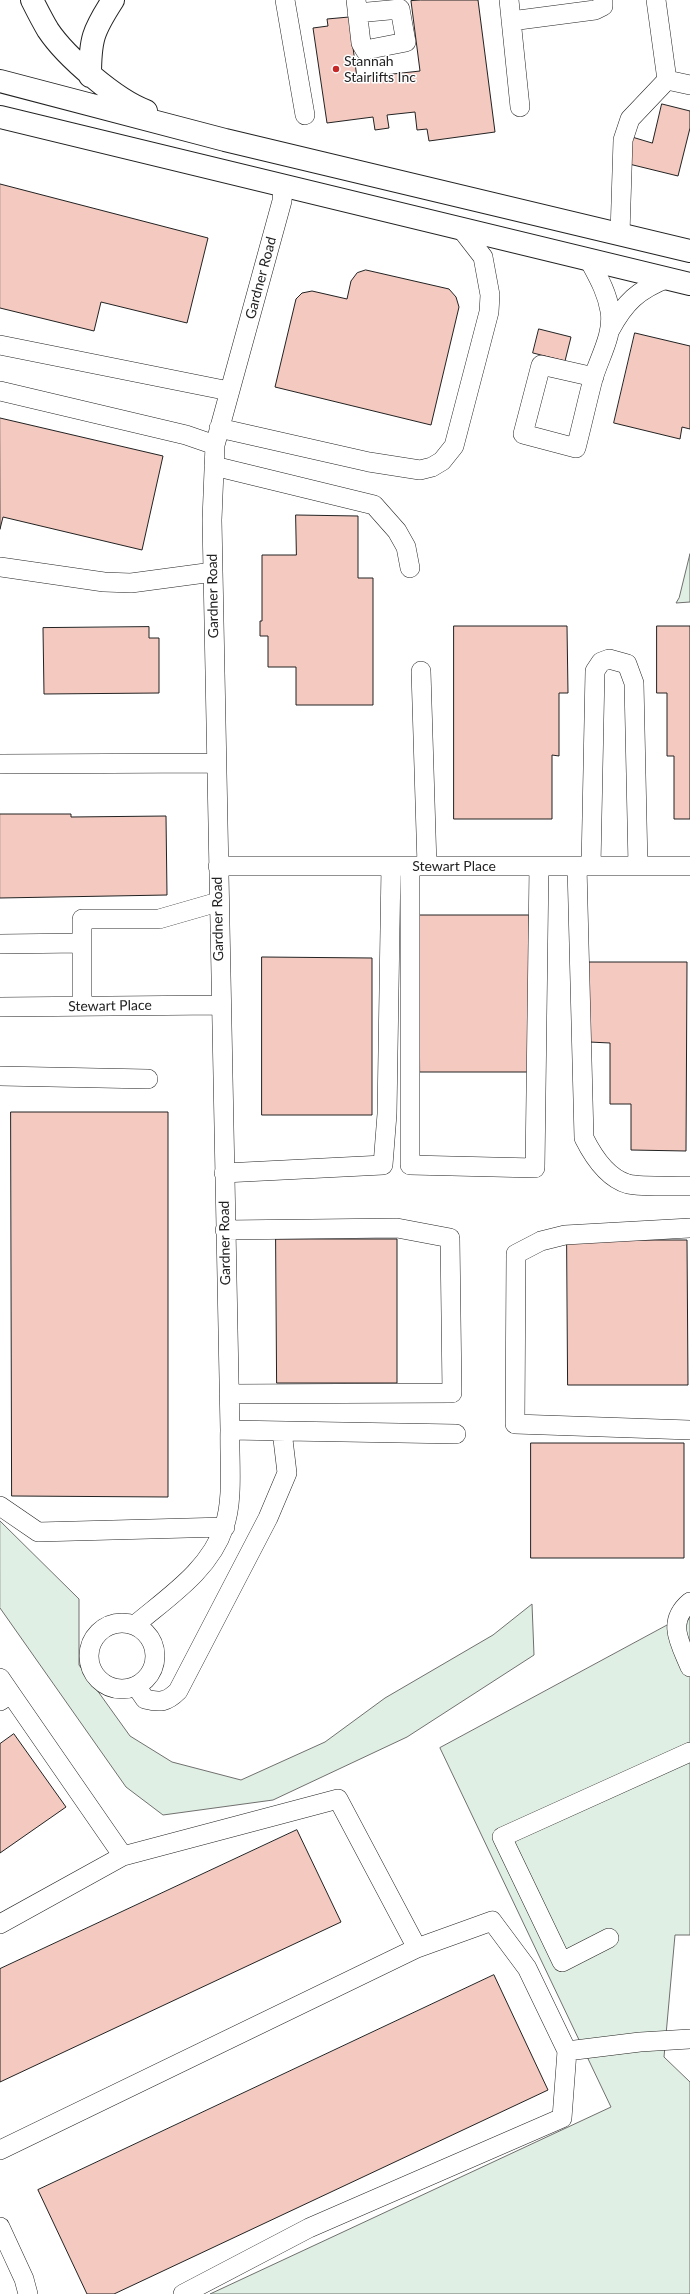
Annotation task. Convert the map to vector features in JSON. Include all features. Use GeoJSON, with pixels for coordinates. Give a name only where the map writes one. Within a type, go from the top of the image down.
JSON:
{"type":"FeatureCollection","features":[{"type":"Feature","properties":{"kind":"highway"},"geometry":{"type":"LineString","coordinates":[[32,0],[49,31],[90,76],[137,108],[224,140]]}},
{"type":"Feature","properties":{"kind":"highway"},"geometry":{"type":"LineString","coordinates":[[90,76],[90,45],[99,21],[114,0]]}},
{"type":"Feature","properties":{"kind":"highway"},"geometry":{"type":"LineString","coordinates":[[0,81],[224,140],[690,251]]}},
{"type":"Feature","properties":{"kind":"highway"},"geometry":{"type":"LineString","coordinates":[[0,118],[690,284]]}},
{"type":"Feature","properties":{"kind":"street"},"geometry":{"type":"LineString","coordinates":[[285,0],[305,115]]}},
{"type":"Feature","properties":{"kind":"street"},"geometry":{"type":"LineString","coordinates":[[509,0],[520,107]]}},
{"type":"Feature","properties":{"kind":"street"},"geometry":{"type":"LineString","coordinates":[[511,21],[595,10],[603,6],[603,0]]}},
{"type":"Feature","properties":{"kind":"street"},"geometry":{"type":"LineString","coordinates":[[656,0],[667,80]]}},
{"type":"Feature","properties":{"kind":"street"},"geometry":{"type":"LineString","coordinates":[[667,80],[690,85]]}},
{"type":"Feature","properties":{"kind":"street"},"geometry":{"type":"LineString","coordinates":[[620,234],[623,140],[630,119],[667,80]]}},
{"type":"Feature","properties":{"kind":"street","name":"Gardner Road"},"geometry":{"type":"LineString","coordinates":[[135,1625],[195,1575],[213,1550],[225,1527],[228,1504],[230,1430],[218,902],[213,572],[214,466],[217,436],[282,201],[283,186]]}},
{"type":"Feature","properties":{"kind":"street"},"geometry":{"type":"LineString","coordinates":[[0,391],[186,435],[217,436],[420,470],[432,467],[442,461],[454,446],[489,312],[490,295],[483,257],[462,230]]}},
{"type":"Feature","properties":{"kind":"street"},"geometry":{"type":"LineString","coordinates":[[589,260],[605,288],[611,313],[608,333],[601,360],[594,377],[576,448],[523,434],[541,365],[594,377]]}},
{"type":"Feature","properties":{"kind":"street"},"geometry":{"type":"LineString","coordinates":[[608,333],[624,306],[635,296],[650,286],[668,278]]}},
{"type":"Feature","properties":{"kind":"street"},"geometry":{"type":"LineString","coordinates":[[0,345],[229,391]]}},
{"type":"Feature","properties":{"kind":"street"},"geometry":{"type":"LineString","coordinates":[[214,466],[374,505],[397,531],[406,547],[410,568]]}},
{"type":"Feature","properties":{"kind":"street"},"geometry":{"type":"LineString","coordinates":[[0,567],[104,582],[132,582],[213,572]]}},
{"type":"Feature","properties":{"kind":"street"},"geometry":{"type":"LineString","coordinates":[[638,866],[634,683],[627,664],[609,659],[601,662],[595,671],[592,812],[584,866],[584,1138],[599,1163],[612,1175],[628,1184],[690,1186]]}},
{"type":"Feature","properties":{"kind":"street"},"geometry":{"type":"LineString","coordinates":[[224,1173],[383,1165],[409,866],[421,671]]}},
{"type":"Feature","properties":{"kind":"street"},"geometry":{"type":"LineString","coordinates":[[0,764],[216,763]]}},
{"type":"Feature","properties":{"kind":"street","name":"Stewart Place"},"geometry":{"type":"LineString","coordinates":[[218,866],[690,866]]}},
{"type":"Feature","properties":{"kind":"street"},"geometry":{"type":"LineString","coordinates":[[409,866],[410,1165],[535,1168],[539,866]]}},
{"type":"Feature","properties":{"kind":"street"},"geometry":{"type":"LineString","coordinates":[[82,1006],[82,919],[159,919],[218,902]]}},
{"type":"Feature","properties":{"kind":"street"},"geometry":{"type":"LineString","coordinates":[[0,944],[82,943]]}},
{"type":"Feature","properties":{"kind":"street","name":"Stewart Place"},"geometry":{"type":"LineString","coordinates":[[0,1007],[220,1005]]}},
{"type":"Feature","properties":{"kind":"street"},"geometry":{"type":"LineString","coordinates":[[0,1076],[148,1079]]}},
{"type":"Feature","properties":{"kind":"street"},"geometry":{"type":"LineString","coordinates":[[225,1230],[397,1228],[450,1238],[452,1393],[229,1394]]}},
{"type":"Feature","properties":{"kind":"street"},"geometry":{"type":"LineString","coordinates":[[690,1228],[565,1235],[541,1241],[516,1254],[515,1424],[690,1430]]}},
{"type":"Feature","properties":{"kind":"street"},"geometry":{"type":"LineString","coordinates":[[230,1430],[456,1434]]}},
{"type":"Feature","properties":{"kind":"street"},"geometry":{"type":"LineString","coordinates":[[136,1686],[145,1699],[158,1702],[170,1699],[178,1691],[268,1518],[287,1473],[282,1431]]}},
{"type":"Feature","properties":{"kind":"street"},"geometry":{"type":"LineString","coordinates":[[0,1506],[38,1532],[225,1527]]}},
{"type":"Feature","properties":{"kind":"street"},"geometry":{"type":"LineString","coordinates":[[690,1602],[684,1608],[676,1621],[678,1640],[690,1667]]}},
{"type":"Feature","properties":{"kind":"street"},"geometry":{"type":"LineString","coordinates":[[124,1623],[135,1625],[150,1637],[156,1657],[152,1670],[146,1679],[136,1686],[118,1689],[107,1685],[96,1677],[89,1658],[90,1648],[94,1638],[101,1630],[112,1624],[124,1623]]}},
{"type":"Feature","properties":{"kind":"street"},"geometry":{"type":"LineString","coordinates":[[0,1678],[5,1697],[123,1856]]}},
{"type":"Feature","properties":{"kind":"street"},"geometry":{"type":"LineString","coordinates":[[609,1938],[562,1962],[502,1837],[690,1752]]}},
{"type":"Feature","properties":{"kind":"street"},"geometry":{"type":"LineString","coordinates":[[0,1924],[123,1856],[338,1799],[417,1948]]}},
{"type":"Feature","properties":{"kind":"street"},"geometry":{"type":"LineString","coordinates":[[0,2150],[417,1948],[492,1921],[527,1968],[567,2051],[562,2118],[309,2228],[183,2294]]}},
{"type":"Feature","properties":{"kind":"street"},"geometry":{"type":"LineString","coordinates":[[567,2051],[640,2042],[690,2038]]}},
{"type":"Feature","properties":{"kind":"street"},"geometry":{"type":"LineString","coordinates":[[0,2229],[24,2279],[28,2294]]}},
{"type":"Feature","properties":{"kind":"green space"},"geometry":{"type":"Polygon","coordinates":[[[690,554],[690,602],[676,603],[679,598],[690,554]]]}},
{"type":"Feature","properties":{"kind":"green space"},"geometry":{"type":"Polygon","coordinates":[[[0,1521],[79,1599],[79,1665],[130,1736],[172,1762],[241,1780],[325,1742],[385,1698],[493,1635],[532,1604],[534,1655],[407,1737],[273,1800],[163,1815],[126,1787],[0,1608],[0,1521]]]}},
{"type":"Feature","properties":{"kind":"green space"},"geometry":{"type":"Polygon","coordinates":[[[690,1613],[690,1935],[675,1935],[664,2057],[690,2082],[690,2294],[210,2294],[611,2107],[440,1748],[690,1613]]]}},
{"type":"Feature","properties":{"kind":"building"},"geometry":{"type":"Polygon","coordinates":[[[478,0],[495,132],[429,141],[427,129],[417,130],[415,112],[387,115],[389,128],[375,130],[373,117],[327,123],[313,28],[328,26],[327,19],[349,17],[357,78],[420,71],[411,1],[478,0]]]}},
{"type":"Feature","properties":{"kind":"building"},"geometry":{"type":"Polygon","coordinates":[[[662,104],[690,111],[690,128],[678,176],[625,163],[632,137],[652,143],[662,104]]]}},
{"type":"Feature","properties":{"kind":"building"},"geometry":{"type":"Polygon","coordinates":[[[0,184],[208,238],[187,323],[101,302],[94,331],[0,308],[0,184]]]}},
{"type":"Feature","properties":{"kind":"building"},"geometry":{"type":"Polygon","coordinates":[[[366,270],[449,289],[456,297],[459,307],[431,425],[275,387],[296,299],[302,293],[312,291],[347,299],[351,281],[357,273],[366,270]]]}},
{"type":"Feature","properties":{"kind":"building"},"geometry":{"type":"Polygon","coordinates":[[[539,329],[571,337],[565,361],[533,353],[539,329]]]}},
{"type":"Feature","properties":{"kind":"building"},"geometry":{"type":"Polygon","coordinates":[[[635,333],[690,346],[690,429],[682,427],[680,439],[614,423],[635,333]]]}},
{"type":"Feature","properties":{"kind":"building"},"geometry":{"type":"Polygon","coordinates":[[[0,418],[163,456],[142,550],[3,517],[0,529],[0,418]]]}},
{"type":"Feature","properties":{"kind":"building"},"geometry":{"type":"Polygon","coordinates":[[[296,515],[358,516],[358,578],[373,578],[373,705],[296,705],[296,667],[268,667],[268,636],[260,636],[260,621],[262,621],[262,555],[296,555],[296,515]]]}},
{"type":"Feature","properties":{"kind":"building"},"geometry":{"type":"Polygon","coordinates":[[[454,626],[567,626],[568,693],[559,693],[559,756],[552,755],[552,819],[454,819],[454,626]]]}},
{"type":"Feature","properties":{"kind":"building"},"geometry":{"type":"Polygon","coordinates":[[[657,626],[690,626],[690,819],[674,819],[674,756],[667,756],[667,693],[657,693],[657,626]]]}},
{"type":"Feature","properties":{"kind":"building"},"geometry":{"type":"Polygon","coordinates":[[[149,627],[149,638],[159,638],[159,693],[44,694],[43,628],[149,627]]]}},
{"type":"Feature","properties":{"kind":"building"},"geometry":{"type":"Polygon","coordinates":[[[0,814],[71,814],[71,817],[166,816],[167,895],[0,898],[0,814]]]}},
{"type":"Feature","properties":{"kind":"building"},"geometry":{"type":"Polygon","coordinates":[[[419,915],[529,915],[529,1072],[420,1072],[419,915]]]}},
{"type":"Feature","properties":{"kind":"building"},"geometry":{"type":"Polygon","coordinates":[[[262,957],[372,958],[372,1115],[262,1115],[262,957]]]}},
{"type":"Feature","properties":{"kind":"building"},"geometry":{"type":"Polygon","coordinates":[[[589,962],[687,962],[686,1151],[631,1150],[631,1104],[610,1104],[610,1043],[589,1042],[589,962]]]}},
{"type":"Feature","properties":{"kind":"building"},"geometry":{"type":"Polygon","coordinates":[[[11,1112],[168,1112],[168,1497],[12,1496],[11,1112]]]}},
{"type":"Feature","properties":{"kind":"building"},"geometry":{"type":"Polygon","coordinates":[[[276,1239],[397,1239],[397,1383],[277,1383],[276,1239]]]}},
{"type":"Feature","properties":{"kind":"building"},"geometry":{"type":"Polygon","coordinates":[[[567,1240],[687,1240],[688,1385],[568,1385],[567,1240]]]}},
{"type":"Feature","properties":{"kind":"building"},"geometry":{"type":"Polygon","coordinates":[[[531,1443],[684,1443],[684,1558],[531,1558],[531,1443]]]}},
{"type":"Feature","properties":{"kind":"building"},"geometry":{"type":"Polygon","coordinates":[[[14,1734],[66,1807],[0,1853],[0,1744],[14,1734]]]}},
{"type":"Feature","properties":{"kind":"building"},"geometry":{"type":"Polygon","coordinates":[[[297,1830],[341,1922],[0,2082],[0,1969],[297,1830]]]}},
{"type":"Feature","properties":{"kind":"building"},"geometry":{"type":"Polygon","coordinates":[[[494,1975],[548,2090],[114,2294],[87,2294],[38,2190],[494,1975]]]}},
{"type":"Feature","properties":{"kind":"place","name":"Stannah Stairlifts Inc"},"geometry":{"type":"Point","coordinates":[336,69]}}]}
